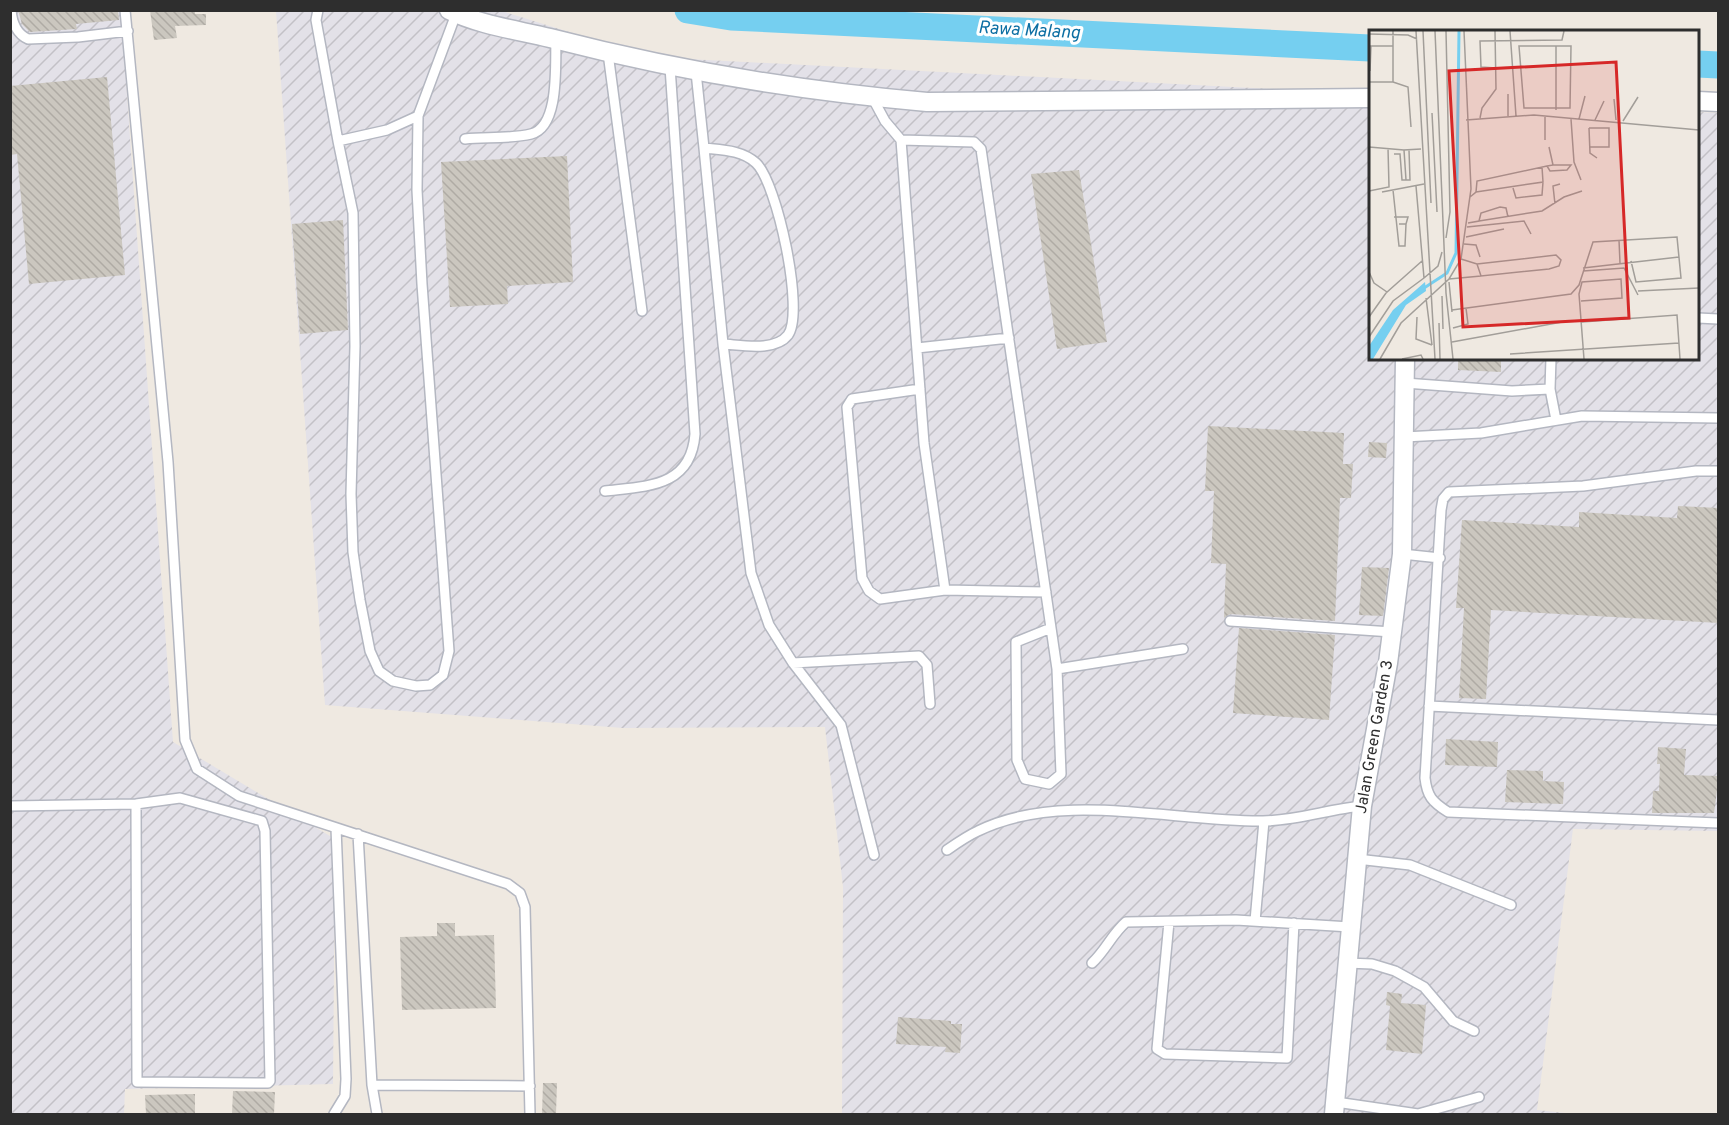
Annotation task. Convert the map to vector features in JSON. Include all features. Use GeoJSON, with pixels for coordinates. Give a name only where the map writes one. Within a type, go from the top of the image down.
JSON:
{"type":"FeatureCollection","features":[{"type":"Feature","properties":{"kind":"street"},"geometry":{"type":"LineString","coordinates":[[453,12],[556,40],[670,67],[872,98],[927,102],[1369,98]]}},
{"type":"Feature","properties":{"kind":"street"},"geometry":{"type":"LineString","coordinates":[[1699,101],[1719,102]]}},
{"type":"Feature","properties":{"kind":"street","name":"Jalan Green Garden 3"},"geometry":{"type":"LineString","coordinates":[[1335,1108],[1362,806],[1392,632],[1402,554],[1405,360]]}},
{"type":"Feature","properties":{"kind":"lane"},"geometry":{"type":"LineString","coordinates":[[11,10],[16,28],[21,36],[28,39],[78,37],[128,31]]}},
{"type":"Feature","properties":{"kind":"lane"},"geometry":{"type":"LineString","coordinates":[[125,10],[168,462],[185,740],[197,769],[239,795],[508,884],[520,892],[525,907],[528,953],[530,1114]]}},
{"type":"Feature","properties":{"kind":"lane"},"geometry":{"type":"LineString","coordinates":[[318,10],[316,20],[353,213],[355,368],[351,494],[353,552],[370,651],[380,671],[393,681],[416,686],[430,684],[443,675],[449,651],[417,190],[418,116],[453,12]]}},
{"type":"Feature","properties":{"kind":"lane"},"geometry":{"type":"LineString","coordinates":[[465,139],[533,134],[547,121],[553,103],[556,40]]}},
{"type":"Feature","properties":{"kind":"lane"},"geometry":{"type":"LineString","coordinates":[[608,53],[642,311]]}},
{"type":"Feature","properties":{"kind":"lane"},"geometry":{"type":"LineString","coordinates":[[605,491],[669,480],[687,464],[694,449],[695,434],[670,67]]}},
{"type":"Feature","properties":{"kind":"lane"},"geometry":{"type":"LineString","coordinates":[[696,72],[723,344],[750,573],[769,625],[793,663],[841,725],[874,855]]}},
{"type":"Feature","properties":{"kind":"lane"},"geometry":{"type":"LineString","coordinates":[[872,98],[885,121],[901,140],[924,443],[945,590]]}},
{"type":"Feature","properties":{"kind":"lane"},"geometry":{"type":"LineString","coordinates":[[338,141],[387,130],[418,116]]}},
{"type":"Feature","properties":{"kind":"lane"},"geometry":{"type":"LineString","coordinates":[[901,140],[974,142],[981,149],[1057,669],[1061,774],[1049,784],[1025,778],[1017,760],[1016,642],[1051,628]]}},
{"type":"Feature","properties":{"kind":"lane"},"geometry":{"type":"LineString","coordinates":[[704,148],[743,154],[758,164],[779,215],[793,297],[794,322],[788,336],[769,346],[723,344]]}},
{"type":"Feature","properties":{"kind":"lane"},"geometry":{"type":"LineString","coordinates":[[1699,318],[1719,319]]}},
{"type":"Feature","properties":{"kind":"lane"},"geometry":{"type":"LineString","coordinates":[[917,348],[1009,338]]}},
{"type":"Feature","properties":{"kind":"lane"},"geometry":{"type":"LineString","coordinates":[[1551,360],[1550,389],[1556,420]]}},
{"type":"Feature","properties":{"kind":"lane"},"geometry":{"type":"LineString","coordinates":[[1405,383],[1512,391],[1550,389]]}},
{"type":"Feature","properties":{"kind":"lane"},"geometry":{"type":"LineString","coordinates":[[920,389],[852,399],[847,407],[861,578],[869,591],[880,599],[945,590],[1046,592]]}},
{"type":"Feature","properties":{"kind":"lane"},"geometry":{"type":"LineString","coordinates":[[1404,437],[1481,434],[1582,416],[1719,418]]}},
{"type":"Feature","properties":{"kind":"lane"},"geometry":{"type":"LineString","coordinates":[[1719,471],[1696,471],[1583,486],[1449,492],[1443,499],[1441,510],[1427,792],[1433,803],[1448,812],[1719,823]]}},
{"type":"Feature","properties":{"kind":"lane"},"geometry":{"type":"LineString","coordinates":[[1402,554],[1440,558]]}},
{"type":"Feature","properties":{"kind":"lane"},"geometry":{"type":"LineString","coordinates":[[1230,621],[1392,632]]}},
{"type":"Feature","properties":{"kind":"lane"},"geometry":{"type":"LineString","coordinates":[[1057,669],[1183,649]]}},
{"type":"Feature","properties":{"kind":"lane"},"geometry":{"type":"LineString","coordinates":[[793,663],[918,656],[927,665],[930,704]]}},
{"type":"Feature","properties":{"kind":"lane"},"geometry":{"type":"LineString","coordinates":[[1430,706],[1719,720]]}},
{"type":"Feature","properties":{"kind":"lane"},"geometry":{"type":"LineString","coordinates":[[10,806],[136,804],[180,798],[262,821],[266,831],[270,1081],[268,1083],[137,1082],[136,804]]}},
{"type":"Feature","properties":{"kind":"lane"},"geometry":{"type":"LineString","coordinates":[[947,850],[979,830],[1016,818],[1068,811],[1264,821],[1362,806]]}},
{"type":"Feature","properties":{"kind":"lane"},"geometry":{"type":"LineString","coordinates":[[1255,921],[1264,821]]}},
{"type":"Feature","properties":{"kind":"lane"},"geometry":{"type":"LineString","coordinates":[[334,1114],[345,1096],[346,1079],[336,828]]}},
{"type":"Feature","properties":{"kind":"lane"},"geometry":{"type":"LineString","coordinates":[[358,834],[372,1085],[377,1114]]}},
{"type":"Feature","properties":{"kind":"lane"},"geometry":{"type":"LineString","coordinates":[[1357,859],[1410,865],[1511,905]]}},
{"type":"Feature","properties":{"kind":"lane"},"geometry":{"type":"LineString","coordinates":[[1092,963],[1106,949],[1116,931],[1126,922],[1255,921],[1350,927]]}},
{"type":"Feature","properties":{"kind":"lane"},"geometry":{"type":"LineString","coordinates":[[1169,922],[1157,1049],[1165,1054],[1287,1058],[1294,923]]}},
{"type":"Feature","properties":{"kind":"lane"},"geometry":{"type":"LineString","coordinates":[[1347,963],[1372,964],[1395,971],[1424,987],[1453,1021],[1474,1031]]}},
{"type":"Feature","properties":{"kind":"lane"},"geometry":{"type":"LineString","coordinates":[[372,1085],[530,1086]]}},
{"type":"Feature","properties":{"kind":"lane"},"geometry":{"type":"LineString","coordinates":[[1335,1108],[1418,1114],[1479,1097]]}},
{"type":"Feature","properties":{"kind":"shaded area"},"geometry":{"type":"Polygon","coordinates":[[[10,11],[121,11],[173,742],[335,839],[333,1084],[125,1089],[124,1114],[11,1114],[10,11]]]}},
{"type":"Feature","properties":{"kind":"shaded area"},"geometry":{"type":"Polygon","coordinates":[[[276,11],[502,11],[649,57],[1369,94],[1369,360],[1699,360],[1699,112],[1718,113],[1718,831],[1573,829],[1537,1110],[1575,1114],[842,1114],[843,887],[825,727],[623,728],[325,705],[276,11]]]}},
{"type":"Feature","properties":{"kind":"building"},"geometry":{"type":"Polygon","coordinates":[[[18,10],[118,10],[119,20],[76,24],[77,29],[30,32],[22,24],[18,10]]]}},
{"type":"Feature","properties":{"kind":"building"},"geometry":{"type":"Polygon","coordinates":[[[150,10],[195,10],[195,14],[206,14],[206,25],[175,26],[177,38],[154,40],[150,10]]]}},
{"type":"Feature","properties":{"kind":"building"},"geometry":{"type":"Polygon","coordinates":[[[107,77],[125,275],[29,284],[17,154],[10,155],[10,86],[107,77]]]}},
{"type":"Feature","properties":{"kind":"building"},"geometry":{"type":"Polygon","coordinates":[[[567,156],[573,282],[507,286],[508,304],[450,307],[441,162],[567,156]]]}},
{"type":"Feature","properties":{"kind":"building"},"geometry":{"type":"Polygon","coordinates":[[[1079,170],[1107,342],[1057,349],[1031,174],[1079,170]]]}},
{"type":"Feature","properties":{"kind":"building"},"geometry":{"type":"Polygon","coordinates":[[[343,220],[348,330],[300,334],[292,224],[343,220]]]}},
{"type":"Feature","properties":{"kind":"building"},"geometry":{"type":"Polygon","coordinates":[[[1458,360],[1501,360],[1501,372],[1458,370],[1458,360]]]}},
{"type":"Feature","properties":{"kind":"building"},"geometry":{"type":"Polygon","coordinates":[[[1208,426],[1344,433],[1343,464],[1353,464],[1351,498],[1340,498],[1335,621],[1230,614],[1224,618],[1226,564],[1211,563],[1214,491],[1205,491],[1208,426]]]}},
{"type":"Feature","properties":{"kind":"building"},"geometry":{"type":"Polygon","coordinates":[[[1369,442],[1387,443],[1386,458],[1368,457],[1369,442]]]}},
{"type":"Feature","properties":{"kind":"building"},"geometry":{"type":"Polygon","coordinates":[[[1678,506],[1719,508],[1719,623],[1491,610],[1486,699],[1459,698],[1464,608],[1456,608],[1462,520],[1579,527],[1579,512],[1677,518],[1678,506]]]}},
{"type":"Feature","properties":{"kind":"building"},"geometry":{"type":"Polygon","coordinates":[[[1362,567],[1389,568],[1383,616],[1359,615],[1362,567]]]}},
{"type":"Feature","properties":{"kind":"building"},"geometry":{"type":"Polygon","coordinates":[[[1239,628],[1335,635],[1329,720],[1233,713],[1239,628]]]}},
{"type":"Feature","properties":{"kind":"building"},"geometry":{"type":"Polygon","coordinates":[[[1446,739],[1498,742],[1497,767],[1445,765],[1446,739]]]}},
{"type":"Feature","properties":{"kind":"building"},"geometry":{"type":"Polygon","coordinates":[[[1658,747],[1686,749],[1684,775],[1719,776],[1714,813],[1652,813],[1653,791],[1659,791],[1658,747]]]}},
{"type":"Feature","properties":{"kind":"building"},"geometry":{"type":"Polygon","coordinates":[[[1507,770],[1543,771],[1543,781],[1564,782],[1563,804],[1505,802],[1507,770]]]}},
{"type":"Feature","properties":{"kind":"building"},"geometry":{"type":"Polygon","coordinates":[[[437,923],[455,923],[455,936],[494,935],[496,1008],[402,1010],[400,937],[437,936],[437,923]]]}},
{"type":"Feature","properties":{"kind":"building"},"geometry":{"type":"Polygon","coordinates":[[[1387,992],[1402,994],[1401,1003],[1426,1005],[1422,1054],[1386,1050],[1390,1006],[1386,1005],[1387,992]]]}},
{"type":"Feature","properties":{"kind":"building"},"geometry":{"type":"Polygon","coordinates":[[[898,1017],[962,1024],[960,1053],[945,1052],[946,1047],[896,1044],[898,1017]]]}},
{"type":"Feature","properties":{"kind":"building"},"geometry":{"type":"Polygon","coordinates":[[[543,1083],[557,1083],[556,1114],[542,1114],[543,1083]]]}},
{"type":"Feature","properties":{"kind":"building"},"geometry":{"type":"Polygon","coordinates":[[[233,1091],[275,1092],[274,1114],[232,1114],[233,1091]]]}},
{"type":"Feature","properties":{"kind":"building"},"geometry":{"type":"Polygon","coordinates":[[[195,1094],[195,1114],[146,1114],[145,1095],[195,1094]]]}},
{"type":"Feature","properties":{"kind":"waterway","name":"Rawa Malang"},"geometry":{"type":"LineString","coordinates":[[688,10],[731,17],[1369,48]]}},
{"type":"Feature","properties":{"kind":"waterway","name":"Rawa Malang"},"geometry":{"type":"LineString","coordinates":[[1699,64],[1718,65]]}}]}
